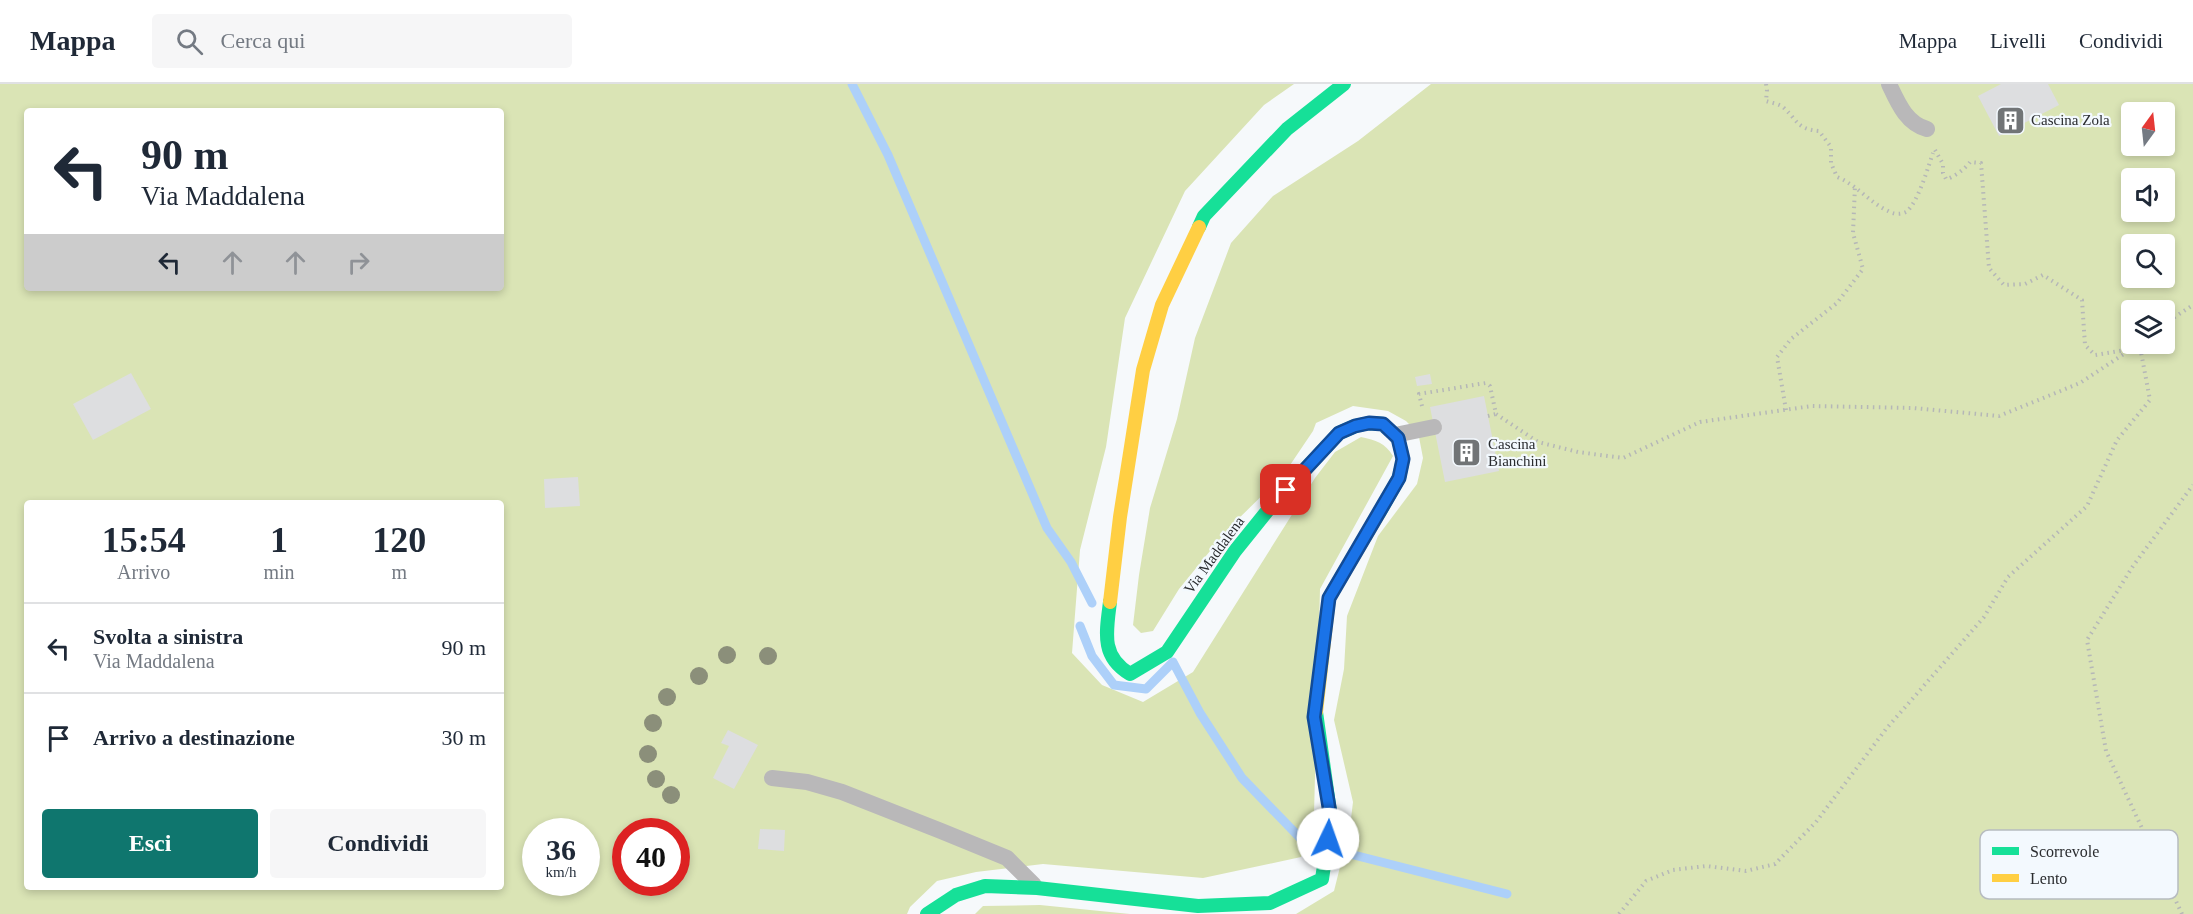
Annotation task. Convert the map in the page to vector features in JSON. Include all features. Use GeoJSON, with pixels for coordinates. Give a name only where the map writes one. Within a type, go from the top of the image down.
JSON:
{"type":"FeatureCollection","features":[{"type":"Feature","properties":{"kind":"street","name":"Via Maddalena"},"geometry":{"type":"LineString","coordinates":[[1344,84],[1287,129],[1204,216],[1162,305],[1143,370],[1128,464],[1107,627],[1110,657],[1118,667],[1130,674],[1167,652],[1235,551],[1272,505],[1339,433],[1369,423],[1383,424],[1395,435]]}},
{"type":"Feature","properties":{"kind":"street"},"geometry":{"type":"LineString","coordinates":[[927,914],[956,895],[985,886],[1037,888],[1198,906],[1270,903],[1322,879],[1331,819],[1314,717],[1329,598],[1399,478],[1403,459],[1401,447],[1395,435]]}},
{"type":"Feature","properties":{"kind":"lane"},"geometry":{"type":"LineString","coordinates":[[1889,84],[1900,108],[1917,126],[1928,129]]}},
{"type":"Feature","properties":{"kind":"lane"},"geometry":{"type":"LineString","coordinates":[[1395,435],[1434,427]]}},
{"type":"Feature","properties":{"kind":"lane"},"geometry":{"type":"LineString","coordinates":[[772,778],[807,782],[842,792],[1007,858],[1037,888]]}},
{"type":"Feature","properties":{"kind":"path"},"geometry":{"type":"LineString","coordinates":[[1766,84],[1766,101],[1783,107],[1805,130],[1819,131],[1831,147],[1831,163],[1838,177],[1855,186],[1887,211],[1898,214],[1907,211],[1916,197],[1934,149],[1943,164],[1943,172],[1947,179],[1953,178],[1958,171],[1966,169],[1970,162],[1981,163],[1989,268],[2004,285],[2025,284],[2043,275],[2082,300],[2085,345],[2095,355],[2121,351]]}},
{"type":"Feature","properties":{"kind":"path"},"geometry":{"type":"LineString","coordinates":[[1786,410],[1777,357],[1791,339],[1837,303],[1863,269],[1853,233],[1855,186]]}},
{"type":"Feature","properties":{"kind":"path"},"geometry":{"type":"LineString","coordinates":[[2175,317],[2193,305]]}},
{"type":"Feature","properties":{"kind":"path"},"geometry":{"type":"LineString","coordinates":[[1422,406],[1419,394],[1482,382],[1490,386],[1496,414],[1538,442],[1578,452],[1623,458],[1700,422],[1812,406],[1913,408],[1999,416],[2080,383],[2125,354]]}},
{"type":"Feature","properties":{"kind":"path"},"geometry":{"type":"LineString","coordinates":[[1619,914],[1646,881],[1673,870],[1706,866],[1746,871],[1775,864],[1816,822],[1886,729],[1984,617],[2008,577],[2088,506],[2117,440],[2150,400],[2141,354]]}},
{"type":"Feature","properties":{"kind":"path"},"geometry":{"type":"LineString","coordinates":[[1488,416],[1496,414]]}},
{"type":"Feature","properties":{"kind":"path"},"geometry":{"type":"LineString","coordinates":[[2142,830],[2106,752],[2087,640],[2133,566],[2193,485]]}},
{"type":"Feature","properties":{"kind":"path"},"geometry":{"type":"LineString","coordinates":[[2174,899],[2181,914]]}},
{"type":"Feature","properties":{"kind":"green space"},"geometry":{"type":"Polygon","coordinates":[[[0,84],[1294,84],[1264,105],[1185,191],[1125,318],[1106,447],[1080,550],[1072,653],[1102,685],[1143,702],[1193,672],[1315,478],[1335,452],[1361,437],[1376,441],[1387,448],[1393,456],[1320,589],[1314,814],[1301,857],[1203,878],[1043,864],[976,872],[937,881],[910,907],[907,914],[0,914],[0,84]]]}},
{"type":"Feature","properties":{"kind":"green space"},"geometry":{"type":"Polygon","coordinates":[[[1431,84],[2193,84],[2193,914],[1296,914],[1334,891],[1350,827],[1353,802],[1334,720],[1344,669],[1347,616],[1378,536],[1417,484],[1423,458],[1419,437],[1413,428],[1406,421],[1388,411],[1353,406],[1316,423],[1284,474],[1228,529],[1179,589],[1153,631],[1141,633],[1133,625],[1150,508],[1177,419],[1195,338],[1231,243],[1273,196],[1358,141],[1431,84]]]}},
{"type":"Feature","properties":{"kind":"green space"},"geometry":{"type":"Polygon","coordinates":[[[1040,905],[1130,914],[975,914],[983,906],[1040,905]]]}},
{"type":"Feature","properties":{"kind":"building","name":"Cascina Zola"},"geometry":{"type":"Polygon","coordinates":[[[2001,84],[2048,84],[2059,105],[1999,136],[1978,96],[2001,84]]]}},
{"type":"Feature","properties":{"kind":"building"},"geometry":{"type":"Polygon","coordinates":[[[131,373],[151,409],[93,440],[73,404],[131,373]]]}},
{"type":"Feature","properties":{"kind":"building"},"geometry":{"type":"Polygon","coordinates":[[[1430,374],[1432,384],[1417,386],[1415,377],[1430,374]]]}},
{"type":"Feature","properties":{"kind":"building","name":"Cascina Bianchini"},"geometry":{"type":"Polygon","coordinates":[[[1484,396],[1499,471],[1445,482],[1430,407],[1484,396]]]}},
{"type":"Feature","properties":{"kind":"building"},"geometry":{"type":"Polygon","coordinates":[[[578,477],[580,506],[545,508],[544,479],[578,477]]]}},
{"type":"Feature","properties":{"kind":"building"},"geometry":{"type":"Polygon","coordinates":[[[728,730],[758,745],[734,789],[713,778],[729,746],[721,743],[728,730]]]}},
{"type":"Feature","properties":{"kind":"building"},"geometry":{"type":"Polygon","coordinates":[[[760,829],[785,830],[784,851],[758,849],[760,829]]]}},
{"type":"Feature","properties":{"kind":"waterway"},"geometry":{"type":"LineString","coordinates":[[852,84],[888,155],[1047,528],[1071,562],[1092,603]]}},
{"type":"Feature","properties":{"kind":"waterway"},"geometry":{"type":"LineString","coordinates":[[1080,626],[1092,656],[1114,685],[1146,689],[1173,662],[1200,713],[1242,778],[1306,844]]}},
{"type":"Feature","properties":{"kind":"waterway"},"geometry":{"type":"LineString","coordinates":[[1342,852],[1507,894]]}},
{"type":"Feature","properties":{"kind":"traffic: fast"},"geometry":{"type":"LineString","coordinates":[[1199,227],[1204,216],[1287,129],[1344,84]]}},
{"type":"Feature","properties":{"kind":"traffic: fast"},"geometry":{"type":"LineString","coordinates":[[1110,602],[1107,624],[1110,652],[1114,660],[1130,674],[1167,652],[1235,551],[1272,505],[1339,433],[1369,423],[1383,424],[1398,438],[1403,459],[1399,478],[1379,513]]}},
{"type":"Feature","properties":{"kind":"traffic: fast"},"geometry":{"type":"LineString","coordinates":[[927,914],[956,895],[985,886],[1037,888],[1198,906],[1270,903],[1322,879],[1331,819],[1316,712]]}},
{"type":"Feature","properties":{"kind":"traffic: slow"},"geometry":{"type":"LineString","coordinates":[[1110,602],[1120,517],[1143,370],[1162,305],[1199,227]]}},
{"type":"Feature","properties":{"kind":"traffic: slow"},"geometry":{"type":"LineString","coordinates":[[1316,712],[1329,598],[1379,513]]}},
{"type":"Feature","properties":{"kind":"place","name":"Cascina Zola"},"geometry":{"type":"Point","coordinates":[2010,120]}},
{"type":"Feature","properties":{"kind":"place","name":"Cascina Bianchini"},"geometry":{"type":"Point","coordinates":[1467,453]}},
{"type":"Feature","properties":{"kind":"route"},"geometry":{"type":"LineString","coordinates":[[1286,490],[1339,433],[1369,423],[1383,424],[1398,438],[1403,459],[1399,478],[1329,598],[1314,717],[1331,819],[1328,839]]}}]}
